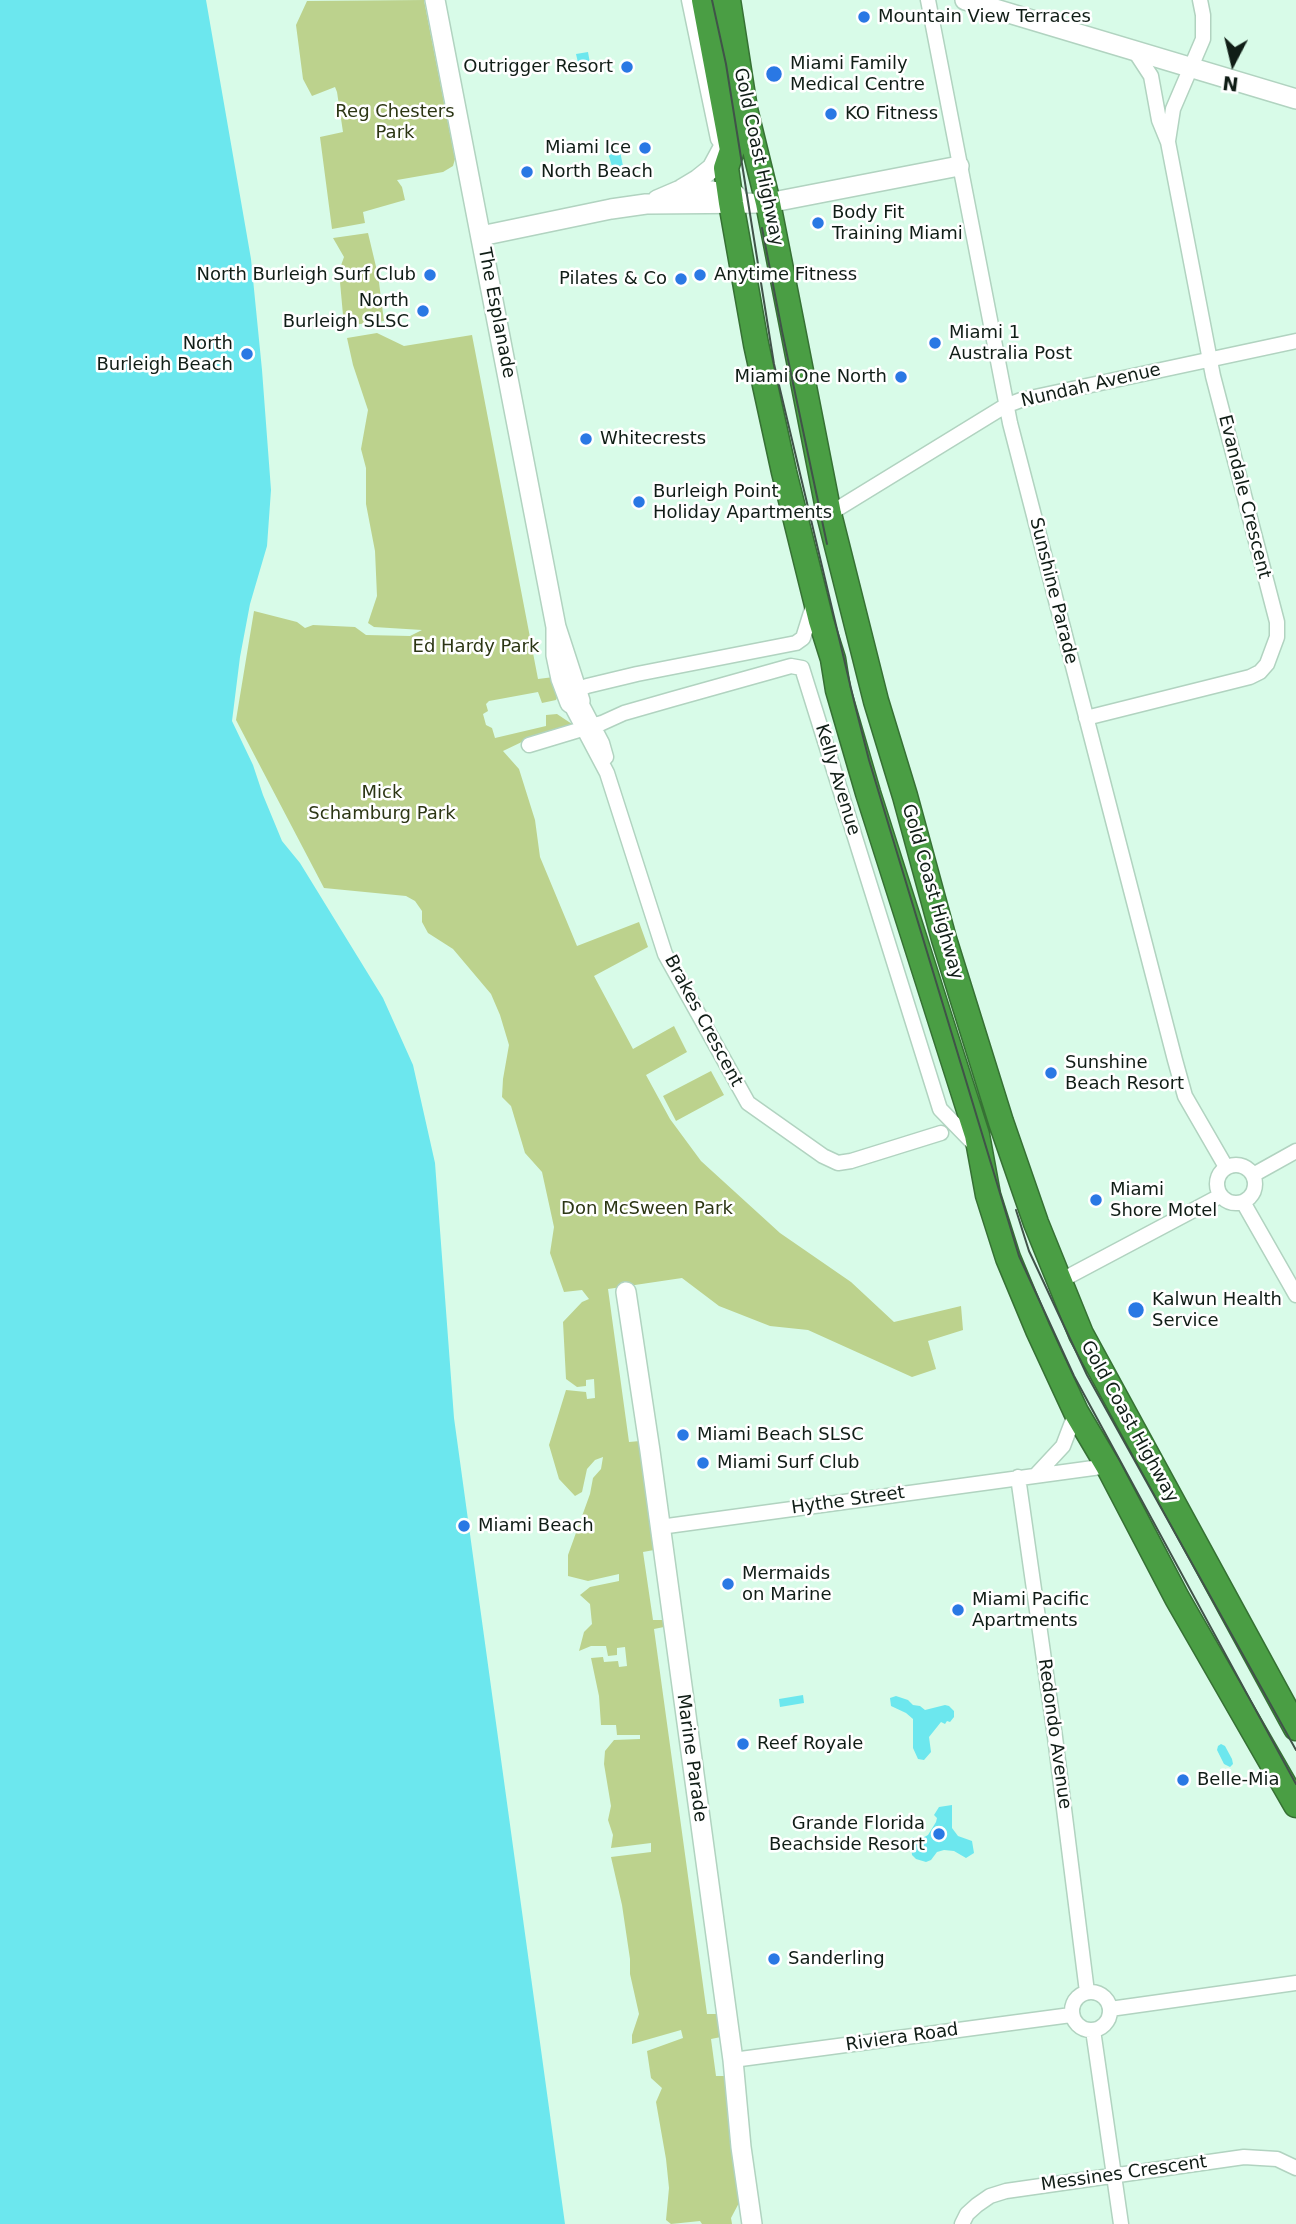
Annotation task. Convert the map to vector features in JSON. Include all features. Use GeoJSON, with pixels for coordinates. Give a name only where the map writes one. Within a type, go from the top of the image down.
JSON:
{"type":"FeatureCollection","features":[{"type":"Feature","properties":{"kind":"highway","name":"Gold Coast Highway"},"geometry":{"type":"LineString","coordinates":[[704,0],[730,198],[756,344],[784,472],[833,659],[838,690],[977,1135],[988,1195],[1008,1258],[1076,1412],[1108,1466],[1177,1598],[1296,1805]]}},
{"type":"Feature","properties":{"kind":"highway","name":"Gold Coast Highway"},"geometry":{"type":"LineString","coordinates":[[728,0],[745,109],[768,202],[829,514],[876,701],[1000,1122],[1058,1282],[1081,1334],[1296,1728]]}},
{"type":"Feature","properties":{"kind":"street","name":"The Esplanade"},"geometry":{"type":"LineString","coordinates":[[435,0],[556,627],[557,666],[574,697]]}},
{"type":"Feature","properties":{"kind":"street","name":"Gold Coast Highway"},"geometry":{"type":"LineString","coordinates":[[689,0],[722,135]]}},
{"type":"Feature","properties":{"kind":"street","name":"Sunshine Parade"},"geometry":{"type":"LineString","coordinates":[[928,0],[1005,406],[1185,1096],[1226,1167]]}},
{"type":"Feature","properties":{"kind":"street"},"geometry":{"type":"LineString","coordinates":[[965,0],[1296,99]]}},
{"type":"Feature","properties":{"kind":"street","name":"Evandale Crescent"},"geometry":{"type":"LineString","coordinates":[[1168,142],[1173,109],[1203,39],[1200,0]]}},
{"type":"Feature","properties":{"kind":"street","name":"Evandale Crescent"},"geometry":{"type":"LineString","coordinates":[[1086,718],[1250,677],[1260,672],[1271,654],[1276,637],[1277,622],[1210,360],[1168,142],[1159,120],[1151,76],[1134,50]]}},
{"type":"Feature","properties":{"kind":"street"},"geometry":{"type":"LineString","coordinates":[[646,204],[678,191],[707,173],[722,135]]}},
{"type":"Feature","properties":{"kind":"street"},"geometry":{"type":"LineString","coordinates":[[481,236],[646,204],[730,198],[768,202],[959,166]]}},
{"type":"Feature","properties":{"kind":"street"},"geometry":{"type":"LineString","coordinates":[[678,191],[705,189],[730,198]]}},
{"type":"Feature","properties":{"kind":"street","name":"Nundah Avenue"},"geometry":{"type":"LineString","coordinates":[[829,514],[1005,406],[1021,400],[1296,341]]}},
{"type":"Feature","properties":{"kind":"street"},"geometry":{"type":"LineString","coordinates":[[574,697],[587,686],[796,643],[803,638],[816,598]]}},
{"type":"Feature","properties":{"kind":"street","name":"Kelly Avenue"},"geometry":{"type":"LineString","coordinates":[[529,745],[624,713],[788,666],[802,668],[940,1109],[980,1150]]}},
{"type":"Feature","properties":{"kind":"street","name":"Brakes Crescent"},"geometry":{"type":"LineString","coordinates":[[574,697],[588,727],[604,747],[607,773],[665,954],[748,1103],[823,1156],[838,1163],[941,1133]]}},
{"type":"Feature","properties":{"kind":"street"},"geometry":{"type":"LineString","coordinates":[[1253,1175],[1296,1151]]}},
{"type":"Feature","properties":{"kind":"street"},"geometry":{"type":"LineString","coordinates":[[1226,1167],[1244,1167],[1253,1175],[1255,1188],[1249,1199],[1231,1203],[1220,1196],[1217,1177],[1226,1167]]}},
{"type":"Feature","properties":{"kind":"street"},"geometry":{"type":"LineString","coordinates":[[1058,1282],[1220,1196]]}},
{"type":"Feature","properties":{"kind":"street"},"geometry":{"type":"LineString","coordinates":[[1243,1202],[1296,1295]]}},
{"type":"Feature","properties":{"kind":"street","name":"Marine Parade"},"geometry":{"type":"LineString","coordinates":[[626,1292],[733,2060],[752,2224]]}},
{"type":"Feature","properties":{"kind":"street"},"geometry":{"type":"LineString","coordinates":[[1036,1475],[1063,1446],[1076,1412]]}},
{"type":"Feature","properties":{"kind":"street","name":"Hythe Street"},"geometry":{"type":"LineString","coordinates":[[660,1527],[1108,1466]]}},
{"type":"Feature","properties":{"kind":"street","name":"Redondo Avenue"},"geometry":{"type":"LineString","coordinates":[[1013,1478],[1054,1726],[1087,1992]]}},
{"type":"Feature","properties":{"kind":"street"},"geometry":{"type":"LineString","coordinates":[[1110,2009],[1296,1983]]}},
{"type":"Feature","properties":{"kind":"street"},"geometry":{"type":"LineString","coordinates":[[1087,1992],[1097,1992],[1103,1996],[1110,2009],[1106,2023],[1093,2030],[1082,2028],[1075,2023],[1071,2015],[1073,2003],[1078,1996],[1087,1992]]}},
{"type":"Feature","properties":{"kind":"street","name":"Riviera Road"},"geometry":{"type":"LineString","coordinates":[[733,2060],[1071,2015]]}},
{"type":"Feature","properties":{"kind":"street"},"geometry":{"type":"LineString","coordinates":[[1093,2030],[1121,2224]]}},
{"type":"Feature","properties":{"kind":"street","name":"Messines Crescent"},"geometry":{"type":"LineString","coordinates":[[962,2224],[967,2214],[977,2205],[990,2196],[1006,2191],[1244,2157],[1277,2159],[1296,2168]]}},
{"type":"Feature","properties":{"kind":"green space","name":"Reg Chesters Park"},"geometry":{"type":"Polygon","coordinates":[[[424,0],[455,159],[453,166],[443,172],[397,180],[405,200],[363,212],[365,223],[332,229],[320,137],[343,132],[337,92],[335,87],[312,96],[303,79],[296,25],[307,1],[424,0]]]}},
{"type":"Feature","properties":{"kind":"green space"},"geometry":{"type":"Polygon","coordinates":[[[368,233],[378,275],[384,321],[344,326],[339,271],[344,257],[333,238],[368,233]]]}},
{"type":"Feature","properties":{"kind":"green space"},"geometry":{"type":"Polygon","coordinates":[[[377,333],[404,346],[472,335],[538,679],[554,677],[558,696],[556,700],[542,703],[538,692],[489,701],[486,704],[488,711],[483,714],[486,725],[492,728],[495,738],[546,726],[546,715],[557,714],[572,724],[503,751],[519,769],[535,820],[540,857],[577,946],[639,922],[648,947],[594,976],[633,1049],[674,1026],[687,1052],[646,1075],[670,1119],[701,1161],[780,1233],[851,1282],[894,1322],[961,1306],[963,1330],[928,1341],[936,1369],[912,1377],[808,1330],[770,1326],[719,1306],[682,1278],[608,1289],[629,1442],[640,1441],[654,1550],[643,1552],[653,1620],[663,1620],[664,1627],[654,1629],[707,2014],[718,2014],[721,2037],[711,2039],[716,2076],[726,2076],[728,2121],[740,2201],[731,2218],[732,2224],[702,2224],[700,2221],[671,2224],[666,2220],[669,2188],[656,2102],[662,2088],[651,2078],[647,2051],[683,2038],[681,2030],[632,2044],[639,2014],[630,1974],[622,1905],[611,1857],[651,1852],[651,1843],[611,1848],[613,1835],[608,1820],[611,1806],[604,1764],[605,1751],[614,1740],[640,1739],[640,1735],[617,1735],[616,1725],[601,1725],[599,1696],[591,1658],[603,1657],[604,1662],[618,1661],[619,1667],[627,1666],[625,1647],[617,1648],[617,1655],[608,1656],[606,1646],[591,1646],[579,1651],[584,1632],[592,1624],[590,1604],[580,1595],[590,1587],[619,1581],[619,1574],[588,1581],[568,1576],[568,1555],[593,1478],[601,1469],[603,1457],[595,1460],[587,1469],[582,1492],[575,1496],[559,1479],[549,1445],[566,1390],[586,1392],[587,1399],[595,1398],[594,1379],[586,1380],[586,1386],[577,1387],[566,1379],[563,1322],[582,1302],[589,1299],[582,1290],[564,1292],[550,1253],[554,1227],[542,1172],[525,1153],[511,1106],[502,1097],[509,1045],[500,1015],[491,994],[453,949],[428,933],[422,922],[422,911],[415,901],[406,896],[324,888],[236,720],[254,611],[297,622],[305,628],[313,625],[355,627],[366,635],[410,636],[422,630],[374,627],[368,623],[377,596],[375,551],[366,504],[366,468],[361,449],[368,410],[347,338],[377,333]]]}},
{"type":"Feature","properties":{"kind":"green space"},"geometry":{"type":"Polygon","coordinates":[[[711,1071],[724,1095],[676,1121],[663,1096],[711,1071]]]}},
{"type":"Feature","properties":{"kind":"water"},"geometry":{"type":"Polygon","coordinates":[[[0,0],[206,0],[251,259],[271,490],[267,546],[250,604],[232,721],[253,765],[282,841],[300,863],[383,998],[413,1065],[435,1163],[454,1418],[565,2224],[0,2224],[0,0]]]}},
{"type":"Feature","properties":{"kind":"water"},"geometry":{"type":"Polygon","coordinates":[[[588,52],[591,69],[580,71],[576,54],[588,52]]]}},
{"type":"Feature","properties":{"kind":"water"},"geometry":{"type":"Polygon","coordinates":[[[620,151],[624,171],[614,173],[608,153],[620,151]]]}},
{"type":"Feature","properties":{"kind":"water"},"geometry":{"type":"Polygon","coordinates":[[[803,1695],[804,1703],[780,1707],[779,1699],[803,1695]]]}},
{"type":"Feature","properties":{"kind":"water"},"geometry":{"type":"Polygon","coordinates":[[[896,1696],[925,1710],[945,1705],[954,1711],[950,1722],[941,1722],[929,1737],[931,1752],[924,1760],[918,1759],[913,1748],[913,1719],[891,1706],[890,1698],[896,1696]]]}},
{"type":"Feature","properties":{"kind":"water"},"geometry":{"type":"Polygon","coordinates":[[[1221,1744],[1232,1759],[1233,1764],[1230,1767],[1224,1764],[1217,1750],[1221,1744]]]}},
{"type":"Feature","properties":{"kind":"water"},"geometry":{"type":"Polygon","coordinates":[[[952,1805],[952,1828],[958,1836],[972,1841],[974,1853],[966,1858],[954,1851],[944,1850],[937,1852],[926,1862],[916,1859],[909,1844],[913,1837],[919,1840],[928,1835],[936,1822],[934,1815],[939,1807],[952,1805]]]}},
{"type":"Feature","properties":{"kind":"tram line"},"geometry":{"type":"LineString","coordinates":[[712,0],[726,64],[774,364],[854,701],[869,760],[1019,1256],[1074,1376],[1296,1784]]}},
{"type":"Feature","properties":{"kind":"tram line"},"geometry":{"type":"LineString","coordinates":[[762,228],[827,544]]}},
{"type":"Feature","properties":{"kind":"tram line"},"geometry":{"type":"LineString","coordinates":[[1016,1210],[1029,1251],[1087,1375],[1296,1750]]}},
{"type":"Feature","properties":{"kind":"place","name":"Mountain View Terraces"},"geometry":{"type":"Point","coordinates":[864,17]}},
{"type":"Feature","properties":{"kind":"place","name":"Outrigger Resort"},"geometry":{"type":"Point","coordinates":[627,67]}},
{"type":"Feature","properties":{"kind":"place","name":"Miami Family Medical Centre"},"geometry":{"type":"Point","coordinates":[774,74]}},
{"type":"Feature","properties":{"kind":"place","name":"KO Fitness"},"geometry":{"type":"Point","coordinates":[831,114]}},
{"type":"Feature","properties":{"kind":"place","name":"Miami Ice"},"geometry":{"type":"Point","coordinates":[645,148]}},
{"type":"Feature","properties":{"kind":"place","name":"North Beach"},"geometry":{"type":"Point","coordinates":[527,172]}},
{"type":"Feature","properties":{"kind":"place","name":"Body Fit Training Miami"},"geometry":{"type":"Point","coordinates":[818,223]}},
{"type":"Feature","properties":{"kind":"place","name":"North Burleigh Surf Club"},"geometry":{"type":"Point","coordinates":[430,275]}},
{"type":"Feature","properties":{"kind":"place","name":"Anytime Fitness"},"geometry":{"type":"Point","coordinates":[700,275]}},
{"type":"Feature","properties":{"kind":"place","name":"Pilates & Co"},"geometry":{"type":"Point","coordinates":[681,279]}},
{"type":"Feature","properties":{"kind":"place","name":"North Burleigh SLSC"},"geometry":{"type":"Point","coordinates":[423,311]}},
{"type":"Feature","properties":{"kind":"place","name":"Miami 1 Australia Post"},"geometry":{"type":"Point","coordinates":[935,343]}},
{"type":"Feature","properties":{"kind":"place","name":"North Burleigh Beach"},"geometry":{"type":"Point","coordinates":[247,354]}},
{"type":"Feature","properties":{"kind":"place","name":"Miami One North"},"geometry":{"type":"Point","coordinates":[901,377]}},
{"type":"Feature","properties":{"kind":"place","name":"Whitecrests"},"geometry":{"type":"Point","coordinates":[586,439]}},
{"type":"Feature","properties":{"kind":"place","name":"Burleigh Point Holiday Apartments"},"geometry":{"type":"Point","coordinates":[639,502]}},
{"type":"Feature","properties":{"kind":"place","name":"Sunshine Beach Resort"},"geometry":{"type":"Point","coordinates":[1051,1073]}},
{"type":"Feature","properties":{"kind":"place","name":"Miami Shore Motel"},"geometry":{"type":"Point","coordinates":[1096,1200]}},
{"type":"Feature","properties":{"kind":"place","name":"Kalwun Health Service"},"geometry":{"type":"Point","coordinates":[1136,1310]}},
{"type":"Feature","properties":{"kind":"place","name":"Miami Beach SLSC"},"geometry":{"type":"Point","coordinates":[683,1435]}},
{"type":"Feature","properties":{"kind":"place","name":"Miami Surf Club"},"geometry":{"type":"Point","coordinates":[703,1463]}},
{"type":"Feature","properties":{"kind":"place","name":"Miami Beach"},"geometry":{"type":"Point","coordinates":[464,1526]}},
{"type":"Feature","properties":{"kind":"place","name":"Mermaids on Marine"},"geometry":{"type":"Point","coordinates":[728,1584]}},
{"type":"Feature","properties":{"kind":"place","name":"Miami Pacific Apartments"},"geometry":{"type":"Point","coordinates":[958,1610]}},
{"type":"Feature","properties":{"kind":"place","name":"Reef Royale"},"geometry":{"type":"Point","coordinates":[743,1744]}},
{"type":"Feature","properties":{"kind":"place","name":"Belle-Mia"},"geometry":{"type":"Point","coordinates":[1183,1780]}},
{"type":"Feature","properties":{"kind":"place","name":"Grande Florida Beachside Resort"},"geometry":{"type":"Point","coordinates":[939,1834]}},
{"type":"Feature","properties":{"kind":"place","name":"Sanderling"},"geometry":{"type":"Point","coordinates":[774,1959]}},
{"type":"Feature","properties":{"kind":"park label","name":"Ed Hardy Park"},"geometry":{"type":"Point","coordinates":[476,647]}},
{"type":"Feature","properties":{"kind":"park label","name":"Mick Schamburg Park"},"geometry":{"type":"Point","coordinates":[382,803]}},
{"type":"Feature","properties":{"kind":"park label","name":"Don McSween Park"},"geometry":{"type":"Point","coordinates":[647,1209]}}]}
